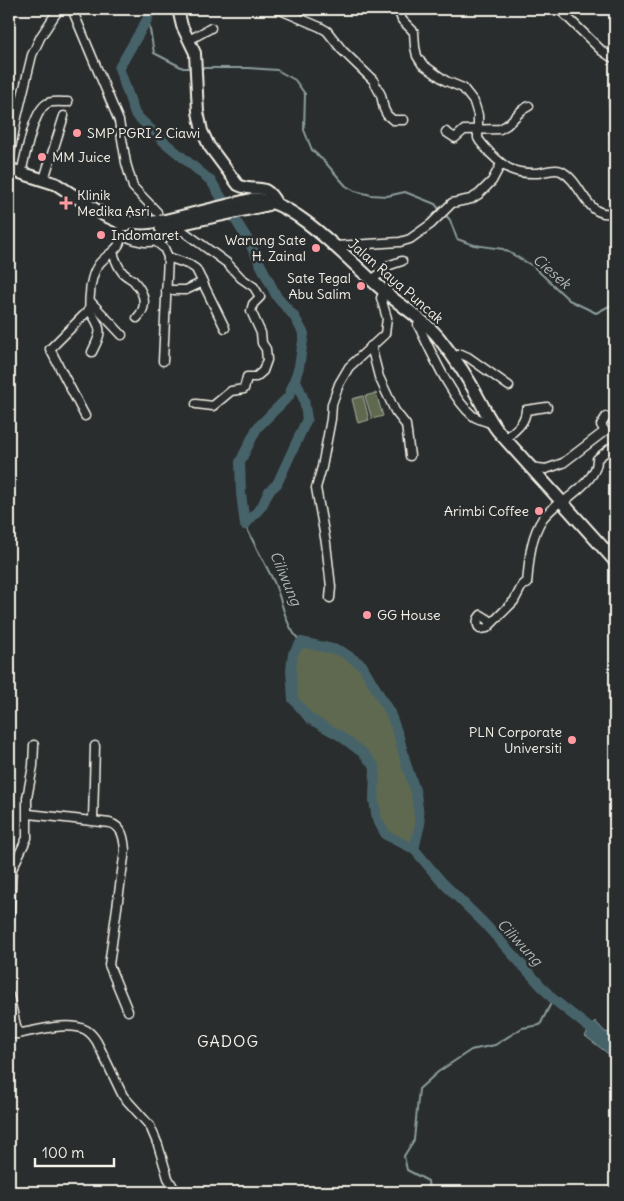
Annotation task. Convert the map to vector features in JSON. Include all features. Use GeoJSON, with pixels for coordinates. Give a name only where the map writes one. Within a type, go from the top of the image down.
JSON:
{"type":"FeatureCollection","features":[{"type":"Feature","properties":{"kind":"highway"},"geometry":{"type":"LineString","coordinates":[[9,169],[44,179],[65,189],[122,225],[158,222],[245,200],[271,203]]}},
{"type":"Feature","properties":{"kind":"highway","name":"Jalan Raya Puncak"},"geometry":{"type":"LineString","coordinates":[[271,203],[296,215],[430,328],[454,357],[491,423],[615,561]]}},
{"type":"Feature","properties":{"kind":"main road"},"geometry":{"type":"LineString","coordinates":[[178,9],[182,26],[194,48],[200,122],[209,146],[238,185],[266,190],[272,195],[271,203]]}},
{"type":"Feature","properties":{"kind":"street"},"geometry":{"type":"LineString","coordinates":[[9,159],[16,117],[32,55],[41,36],[59,9]]}},
{"type":"Feature","properties":{"kind":"street"},"geometry":{"type":"LineString","coordinates":[[72,9],[120,124],[125,160],[133,188],[158,212]]}},
{"type":"Feature","properties":{"kind":"street"},"geometry":{"type":"LineString","coordinates":[[278,9],[325,30],[342,50],[373,80],[381,95],[384,110],[390,119],[404,120]]}},
{"type":"Feature","properties":{"kind":"street"},"geometry":{"type":"LineString","coordinates":[[398,9],[402,20],[414,32],[415,47],[422,64],[446,81],[463,88],[474,102],[478,115],[477,134],[480,142],[501,164],[516,172],[538,173],[556,170],[561,172],[575,183],[594,210],[608,214],[615,212]]}},
{"type":"Feature","properties":{"kind":"street"},"geometry":{"type":"LineString","coordinates":[[559,9],[602,51],[615,60]]}},
{"type":"Feature","properties":{"kind":"street"},"geometry":{"type":"LineString","coordinates":[[189,40],[211,28]]}},
{"type":"Feature","properties":{"kind":"street"},"geometry":{"type":"LineString","coordinates":[[614,133],[615,86]]}},
{"type":"Feature","properties":{"kind":"street"},"geometry":{"type":"LineString","coordinates":[[20,173],[34,124],[42,108],[49,103],[68,102]]}},
{"type":"Feature","properties":{"kind":"street"},"geometry":{"type":"LineString","coordinates":[[446,132],[455,138],[464,130],[489,131],[500,129],[529,106]]}},
{"type":"Feature","properties":{"kind":"street"},"geometry":{"type":"LineString","coordinates":[[44,179],[64,116]]}},
{"type":"Feature","properties":{"kind":"street"},"geometry":{"type":"LineString","coordinates":[[334,246],[405,241],[431,224],[452,203],[471,199],[478,194],[492,181],[501,164]]}},
{"type":"Feature","properties":{"kind":"street"},"geometry":{"type":"LineString","coordinates":[[122,225],[138,242],[155,241],[175,232],[183,231],[227,263],[241,278],[255,288],[259,296],[253,304],[251,311],[267,352],[267,360],[263,371],[256,377],[247,377],[244,389],[231,391],[213,406],[196,404]]}},
{"type":"Feature","properties":{"kind":"street"},"geometry":{"type":"LineString","coordinates":[[92,352],[100,335],[100,328],[89,310],[95,271],[99,263],[120,244],[122,225]]}},
{"type":"Feature","properties":{"kind":"street"},"geometry":{"type":"LineString","coordinates":[[155,241],[164,248],[168,257],[163,361]]}},
{"type":"Feature","properties":{"kind":"street"},"geometry":{"type":"LineString","coordinates":[[113,252],[116,262],[124,274],[136,284],[144,302],[144,309],[136,318]]}},
{"type":"Feature","properties":{"kind":"street"},"geometry":{"type":"LineString","coordinates":[[168,257],[196,269],[225,328]]}},
{"type":"Feature","properties":{"kind":"street"},"geometry":{"type":"LineString","coordinates":[[372,280],[390,264],[402,261]]}},
{"type":"Feature","properties":{"kind":"street"},"geometry":{"type":"LineString","coordinates":[[166,290],[186,290],[203,282]]}},
{"type":"Feature","properties":{"kind":"street"},"geometry":{"type":"LineString","coordinates":[[330,598],[326,544],[316,488],[336,391],[349,367],[382,338],[386,329],[387,318],[381,298],[384,291]]}},
{"type":"Feature","properties":{"kind":"street"},"geometry":{"type":"LineString","coordinates":[[90,301],[122,335]]}},
{"type":"Feature","properties":{"kind":"street"},"geometry":{"type":"LineString","coordinates":[[85,416],[50,350],[89,310]]}},
{"type":"Feature","properties":{"kind":"street"},"geometry":{"type":"LineString","coordinates":[[418,325],[445,378],[468,410],[478,419],[491,423]]}},
{"type":"Feature","properties":{"kind":"street"},"geometry":{"type":"LineString","coordinates":[[371,346],[380,377],[395,411],[406,425],[410,456]]}},
{"type":"Feature","properties":{"kind":"street"},"geometry":{"type":"LineString","coordinates":[[454,357],[461,354],[468,357],[509,386]]}},
{"type":"Feature","properties":{"kind":"street"},"geometry":{"type":"LineString","coordinates":[[505,439],[521,425],[526,416],[526,410],[547,408]]}},
{"type":"Feature","properties":{"kind":"street"},"geometry":{"type":"LineString","coordinates":[[530,468],[546,469],[563,463],[605,431],[601,424],[606,417]]}},
{"type":"Feature","properties":{"kind":"street"},"geometry":{"type":"LineString","coordinates":[[489,626],[514,600],[523,584],[527,584],[530,554],[537,530],[544,517],[589,480],[597,465],[597,459],[613,446]]}},
{"type":"Feature","properties":{"kind":"street"},"geometry":{"type":"LineString","coordinates":[[9,924],[11,909],[10,876],[26,841],[29,814],[28,798],[34,745]]}},
{"type":"Feature","properties":{"kind":"street"},"geometry":{"type":"LineString","coordinates":[[93,820],[95,746]]}},
{"type":"Feature","properties":{"kind":"street"},"geometry":{"type":"LineString","coordinates":[[29,814],[93,820],[114,824],[119,828],[124,837],[126,850],[116,928],[109,965],[128,1011]]}},
{"type":"Feature","properties":{"kind":"street"},"geometry":{"type":"LineString","coordinates":[[9,996],[18,1034]]}},
{"type":"Feature","properties":{"kind":"street"},"geometry":{"type":"LineString","coordinates":[[9,1035],[68,1027],[84,1029],[92,1034],[123,1096],[150,1126],[158,1144],[166,1173],[176,1192]]}},
{"type":"Feature","properties":{"kind":"green space"},"geometry":{"type":"Polygon","coordinates":[[[376,393],[383,416],[372,419],[365,396],[376,393]]]}},
{"type":"Feature","properties":{"kind":"green space"},"geometry":{"type":"Polygon","coordinates":[[[363,396],[369,420],[358,423],[352,399],[363,396]]]}},
{"type":"Feature","properties":{"kind":"green space"},"geometry":{"type":"Polygon","coordinates":[[[301,642],[341,651],[362,665],[390,713],[416,793],[420,824],[414,849],[395,841],[386,835],[381,828],[374,802],[375,767],[363,753],[339,735],[310,719],[293,699],[291,670],[293,654],[301,642]]]}},
{"type":"Feature","properties":{"kind":"water"},"geometry":{"type":"Polygon","coordinates":[[[595,1021],[605,1032],[615,1033],[615,1059],[585,1036],[595,1021]]]}},
{"type":"Feature","properties":{"kind":"waterway"},"geometry":{"type":"LineString","coordinates":[[150,9],[148,18],[119,68],[135,114],[163,141],[211,181],[248,240],[277,297],[294,316],[304,334],[299,367],[289,396],[257,428],[240,462],[245,525]]}},
{"type":"Feature","properties":{"kind":"waterway"},"geometry":{"type":"LineString","coordinates":[[148,18],[154,53],[183,68],[193,68]]}},
{"type":"Feature","properties":{"kind":"waterway","name":"Ciesek"},"geometry":{"type":"LineString","coordinates":[[201,68],[277,70],[295,80],[305,94],[304,130],[312,150],[346,186],[355,191],[371,195],[387,196],[405,192],[435,204],[440,210]]}},
{"type":"Feature","properties":{"kind":"waterway","name":"Ciesek"},"geometry":{"type":"LineString","coordinates":[[444,213],[450,220],[457,239],[474,245],[503,249],[533,266],[569,300],[596,313],[615,303]]}},
{"type":"Feature","properties":{"kind":"waterway"},"geometry":{"type":"LineString","coordinates":[[245,525],[262,506],[269,491],[277,484],[307,419],[304,400],[295,378]]}},
{"type":"Feature","properties":{"kind":"waterway","name":"Ciliwung"},"geometry":{"type":"LineString","coordinates":[[245,525],[274,582],[291,628],[301,642]]}},
{"type":"Feature","properties":{"kind":"waterway","name":"Ciliwung"},"geometry":{"type":"LineString","coordinates":[[414,849],[420,824],[416,793],[390,713],[362,665],[341,651],[301,642],[293,654],[291,670],[293,699],[310,719],[339,735],[363,753],[375,767],[374,800],[377,819],[386,835],[414,849],[441,881],[483,922],[553,999],[602,1038],[615,1040]]}},
{"type":"Feature","properties":{"kind":"waterway"},"geometry":{"type":"LineString","coordinates":[[429,1192],[428,1181],[407,1170],[404,1156],[414,1140],[419,1089],[438,1072],[471,1050],[495,1045],[522,1028],[540,1025],[553,999]]}},
{"type":"Feature","properties":{"kind":"place","name":"SMP PGRI 2 Ciawi"},"geometry":{"type":"Point","coordinates":[77,133]}},
{"type":"Feature","properties":{"kind":"place","name":"MM Juice"},"geometry":{"type":"Point","coordinates":[42,157]}},
{"type":"Feature","properties":{"kind":"place","name":"Klinik Medika Asri"},"geometry":{"type":"Point","coordinates":[66,203]}},
{"type":"Feature","properties":{"kind":"place","name":"Indomaret"},"geometry":{"type":"Point","coordinates":[101,235]}},
{"type":"Feature","properties":{"kind":"place","name":"Warung Sate H. Zainal"},"geometry":{"type":"Point","coordinates":[316,248]}},
{"type":"Feature","properties":{"kind":"place","name":"Sate Tegal Abu Salim"},"geometry":{"type":"Point","coordinates":[361,286]}},
{"type":"Feature","properties":{"kind":"place","name":"Arimbi Coffee"},"geometry":{"type":"Point","coordinates":[539,511]}},
{"type":"Feature","properties":{"kind":"place","name":"GG House"},"geometry":{"type":"Point","coordinates":[367,615]}},
{"type":"Feature","properties":{"kind":"place","name":"PLN Corporate Universiti"},"geometry":{"type":"Point","coordinates":[572,740]}},
{"type":"Feature","properties":{"kind":"district","name":"GADOG"},"geometry":{"type":"Point","coordinates":[228,1041]}}]}
